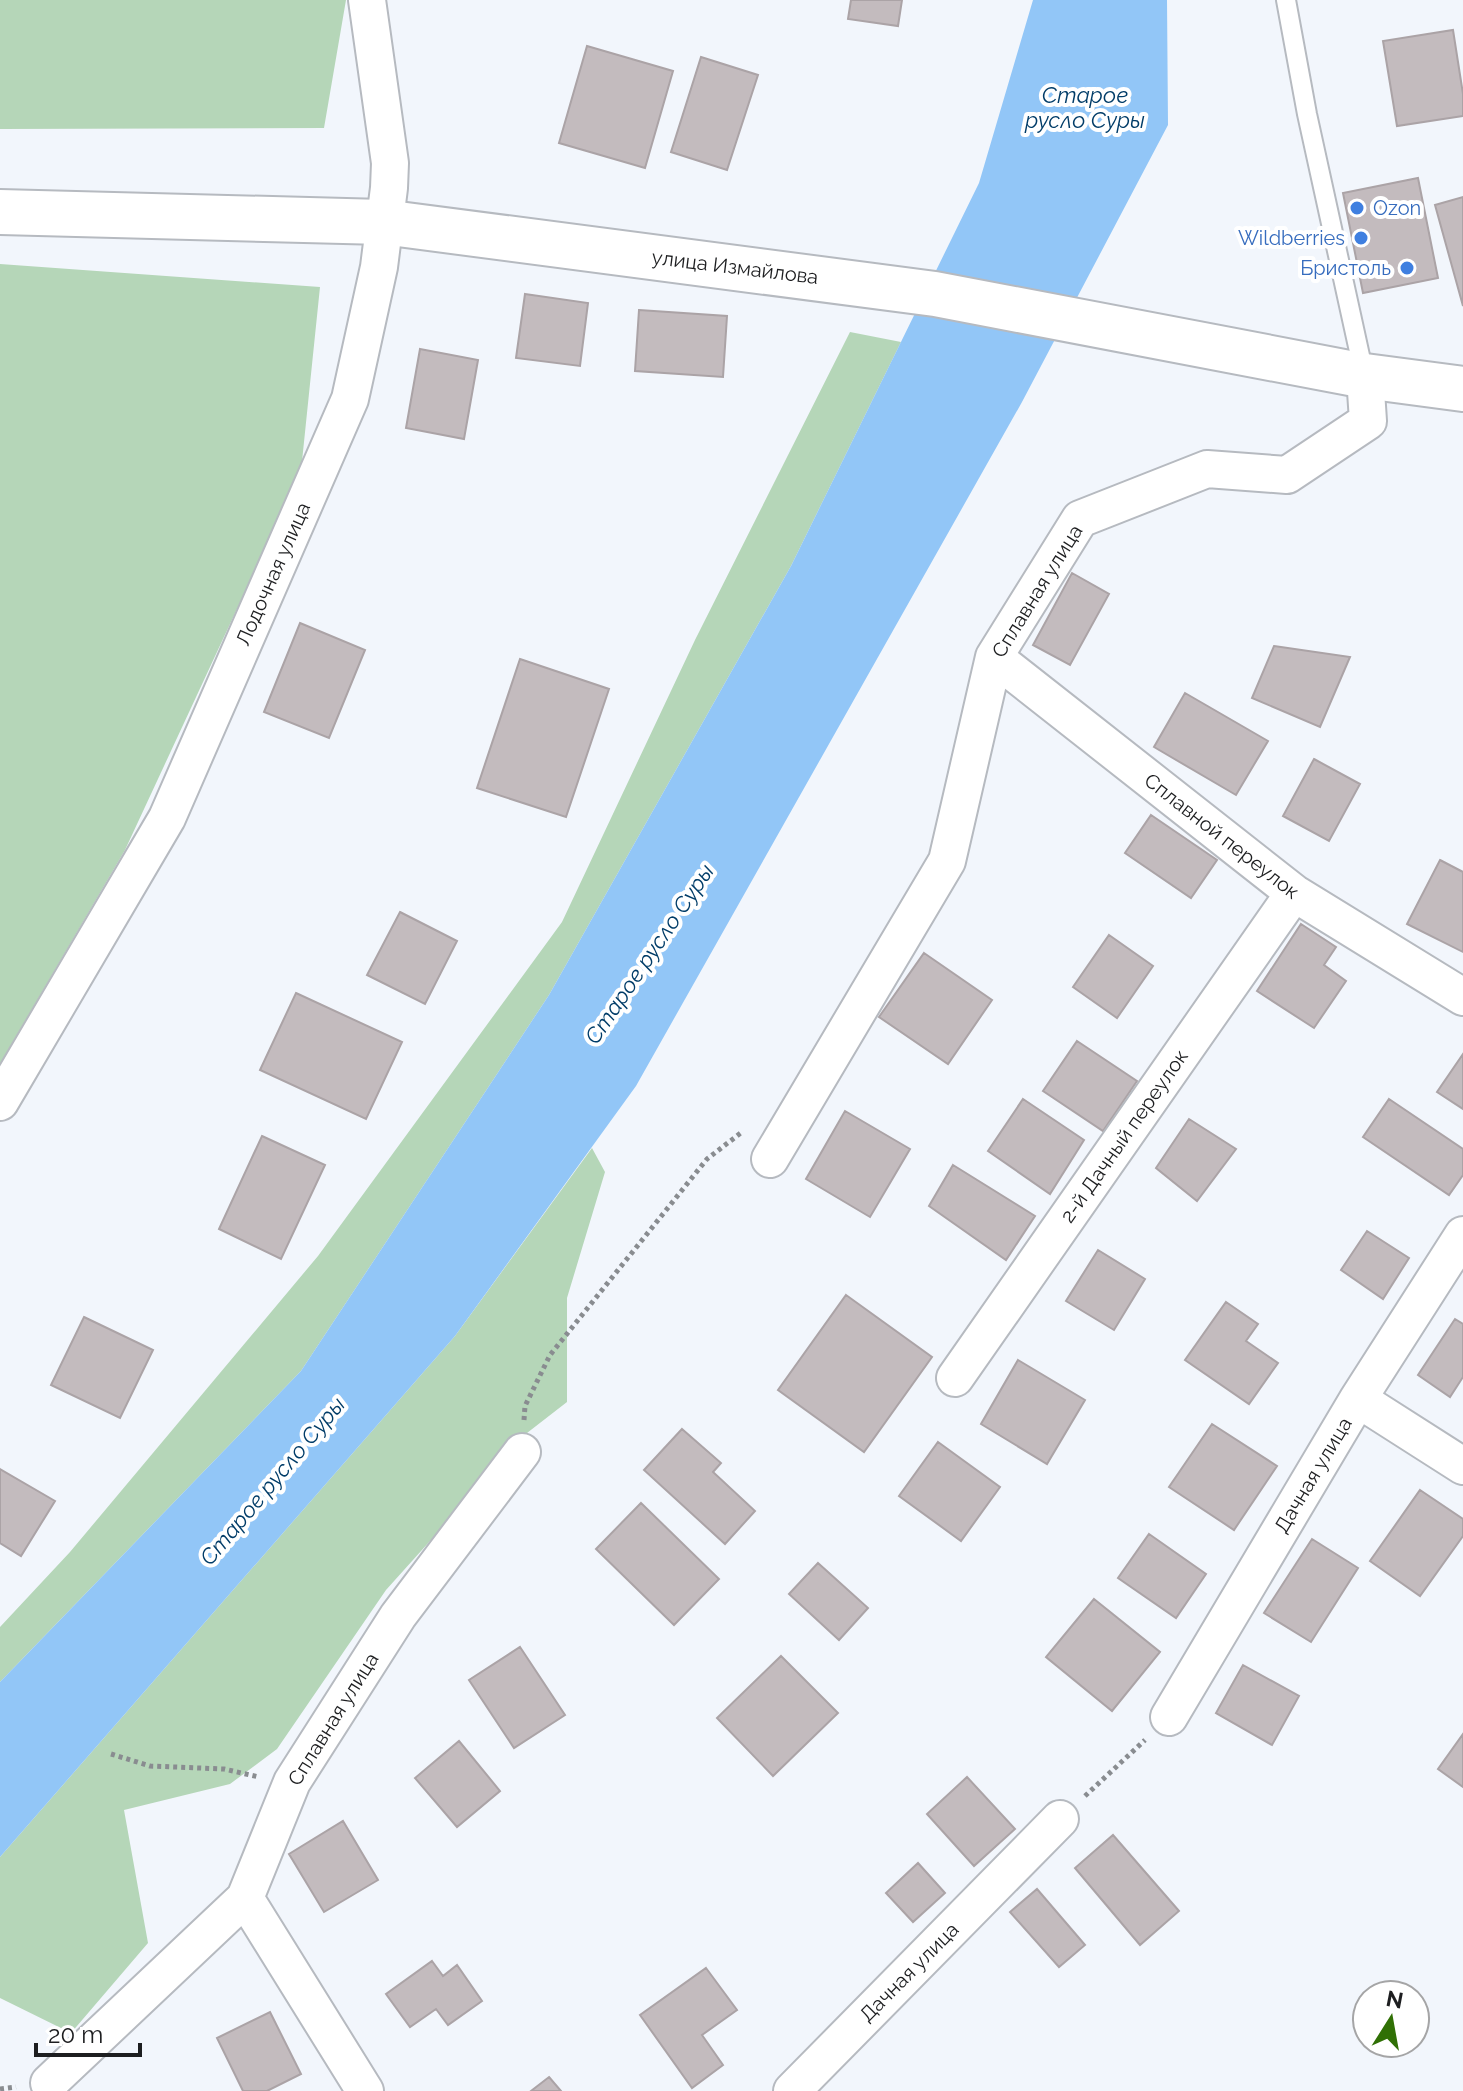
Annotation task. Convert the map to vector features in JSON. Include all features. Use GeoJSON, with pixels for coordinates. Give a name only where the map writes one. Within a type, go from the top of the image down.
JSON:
{"type":"FeatureCollection","features":[{"type":"Feature","properties":{"kind":"main road","name":"улица Измайлова"},"geometry":{"type":"LineString","coordinates":[[0,212],[383,222],[935,294],[1365,376],[1463,389]]}},
{"type":"Feature","properties":{"kind":"street","name":"Лодочная улица"},"geometry":{"type":"LineString","coordinates":[[0,1102],[167,818],[350,399],[379,267],[389,188],[390,163],[367,0]]}},
{"type":"Feature","properties":{"kind":"street","name":"Сплавная улица"},"geometry":{"type":"LineString","coordinates":[[770,1159],[947,861],[994,657],[1080,519],[1207,469],[1287,475],[1368,421],[1365,376]]}},
{"type":"Feature","properties":{"kind":"street","name":"Сплавной переулок"},"geometry":{"type":"LineString","coordinates":[[994,657],[1294,893],[1463,997]]}},
{"type":"Feature","properties":{"kind":"street","name":"2-й Дачный переулок"},"geometry":{"type":"LineString","coordinates":[[955,1378],[1294,893]]}},
{"type":"Feature","properties":{"kind":"street","name":"Дачная улица"},"geometry":{"type":"LineString","coordinates":[[1169,1717],[1358,1399],[1463,1235]]}},
{"type":"Feature","properties":{"kind":"street"},"geometry":{"type":"LineString","coordinates":[[1358,1399],[1463,1466]]}},
{"type":"Feature","properties":{"kind":"street","name":"Сплавная улица"},"geometry":{"type":"LineString","coordinates":[[47,2087],[245,1898],[292,1782],[398,1616],[522,1452]]}},
{"type":"Feature","properties":{"kind":"street","name":"Дачная улица"},"geometry":{"type":"LineString","coordinates":[[792,2091],[1060,1819]]}},
{"type":"Feature","properties":{"kind":"street"},"geometry":{"type":"LineString","coordinates":[[245,1898],[365,2091]]}},
{"type":"Feature","properties":{"kind":"lane","name":"Сплавная улица"},"geometry":{"type":"LineString","coordinates":[[1286,0],[1307,114],[1365,376]]}},
{"type":"Feature","properties":{"kind":"path"},"geometry":{"type":"LineString","coordinates":[[522,1452],[525,1406],[550,1355],[707,1159],[752,1125]]}},
{"type":"Feature","properties":{"kind":"path"},"geometry":{"type":"LineString","coordinates":[[1060,1819],[1169,1717]]}},
{"type":"Feature","properties":{"kind":"path"},"geometry":{"type":"LineString","coordinates":[[111,1754],[150,1766],[224,1769],[292,1782]]}},
{"type":"Feature","properties":{"kind":"green space"},"geometry":{"type":"Polygon","coordinates":[[[0,0],[346,0],[324,128],[0,129],[0,0]]]}},
{"type":"Feature","properties":{"kind":"green space"},"geometry":{"type":"Polygon","coordinates":[[[0,264],[320,287],[301,471],[125,850],[0,1064],[0,264]]]}},
{"type":"Feature","properties":{"kind":"green space"},"geometry":{"type":"Polygon","coordinates":[[[850,332],[901,342],[791,566],[549,995],[301,1371],[0,1682],[0,1627],[70,1552],[318,1256],[562,922],[695,640],[850,332]]]}},
{"type":"Feature","properties":{"kind":"green space"},"geometry":{"type":"Polygon","coordinates":[[[592,1148],[605,1172],[567,1298],[567,1402],[527,1433],[386,1590],[277,1749],[230,1784],[124,1810],[148,1943],[71,2033],[0,1998],[0,1857],[455,1336],[592,1148]]]}},
{"type":"Feature","properties":{"kind":"water","name":"Старое русло Суры"},"geometry":{"type":"Polygon","coordinates":[[[1033,0],[1167,0],[1168,125],[1022,402],[636,1086],[455,1336],[0,1857],[0,1682],[301,1371],[549,995],[791,566],[979,183],[1033,0]]]}},
{"type":"Feature","properties":{"kind":"building"},"geometry":{"type":"Polygon","coordinates":[[[851,0],[902,0],[898,26],[848,19],[851,0]]]}},
{"type":"Feature","properties":{"kind":"building"},"geometry":{"type":"Polygon","coordinates":[[[1453,30],[1463,94],[1463,116],[1397,126],[1383,41],[1453,30]]]}},
{"type":"Feature","properties":{"kind":"building"},"geometry":{"type":"Polygon","coordinates":[[[587,46],[673,71],[645,168],[559,143],[587,46]]]}},
{"type":"Feature","properties":{"kind":"building"},"geometry":{"type":"Polygon","coordinates":[[[701,57],[758,75],[727,170],[671,152],[701,57]]]}},
{"type":"Feature","properties":{"kind":"building"},"geometry":{"type":"Polygon","coordinates":[[[1418,178],[1438,278],[1363,293],[1343,193],[1418,178]]]}},
{"type":"Feature","properties":{"kind":"building"},"geometry":{"type":"Polygon","coordinates":[[[1463,197],[1463,306],[1435,205],[1463,197]]]}},
{"type":"Feature","properties":{"kind":"building"},"geometry":{"type":"Polygon","coordinates":[[[525,294],[588,303],[580,366],[516,358],[525,294]]]}},
{"type":"Feature","properties":{"kind":"building"},"geometry":{"type":"Polygon","coordinates":[[[639,310],[727,316],[723,377],[635,371],[639,310]]]}},
{"type":"Feature","properties":{"kind":"building"},"geometry":{"type":"Polygon","coordinates":[[[420,349],[478,360],[464,439],[406,428],[420,349]]]}},
{"type":"Feature","properties":{"kind":"building"},"geometry":{"type":"Polygon","coordinates":[[[1072,573],[1109,594],[1070,665],[1033,645],[1072,573]]]}},
{"type":"Feature","properties":{"kind":"building"},"geometry":{"type":"Polygon","coordinates":[[[300,623],[365,650],[329,738],[264,712],[300,623]]]}},
{"type":"Feature","properties":{"kind":"building"},"geometry":{"type":"Polygon","coordinates":[[[1274,646],[1350,657],[1320,727],[1252,698],[1274,646]]]}},
{"type":"Feature","properties":{"kind":"building"},"geometry":{"type":"Polygon","coordinates":[[[520,659],[609,689],[566,817],[477,788],[520,659]]]}},
{"type":"Feature","properties":{"kind":"building"},"geometry":{"type":"Polygon","coordinates":[[[1185,693],[1268,741],[1236,795],[1154,747],[1185,693]]]}},
{"type":"Feature","properties":{"kind":"building"},"geometry":{"type":"Polygon","coordinates":[[[1314,759],[1360,784],[1329,841],[1283,816],[1314,759]]]}},
{"type":"Feature","properties":{"kind":"building"},"geometry":{"type":"Polygon","coordinates":[[[1151,815],[1217,860],[1191,898],[1125,853],[1151,815]]]}},
{"type":"Feature","properties":{"kind":"building"},"geometry":{"type":"Polygon","coordinates":[[[1440,860],[1463,872],[1463,952],[1407,924],[1440,860]]]}},
{"type":"Feature","properties":{"kind":"building"},"geometry":{"type":"Polygon","coordinates":[[[400,912],[457,941],[425,1004],[367,975],[400,912]]]}},
{"type":"Feature","properties":{"kind":"building"},"geometry":{"type":"Polygon","coordinates":[[[1301,924],[1336,947],[1324,965],[1346,981],[1314,1028],[1257,991],[1301,924]]]}},
{"type":"Feature","properties":{"kind":"building"},"geometry":{"type":"Polygon","coordinates":[[[1109,935],[1153,966],[1117,1018],[1073,987],[1109,935]]]}},
{"type":"Feature","properties":{"kind":"building"},"geometry":{"type":"Polygon","coordinates":[[[924,953],[992,1000],[948,1064],[879,1017],[924,953]]]}},
{"type":"Feature","properties":{"kind":"building"},"geometry":{"type":"Polygon","coordinates":[[[296,993],[402,1042],[366,1119],[260,1070],[296,993]]]}},
{"type":"Feature","properties":{"kind":"building"},"geometry":{"type":"Polygon","coordinates":[[[1077,1041],[1137,1081],[1103,1131],[1043,1091],[1077,1041]]]}},
{"type":"Feature","properties":{"kind":"building"},"geometry":{"type":"Polygon","coordinates":[[[1463,1054],[1463,1109],[1437,1092],[1463,1054]]]}},
{"type":"Feature","properties":{"kind":"building"},"geometry":{"type":"Polygon","coordinates":[[[1023,1099],[1084,1140],[1050,1194],[988,1151],[1023,1099]]]}},
{"type":"Feature","properties":{"kind":"building"},"geometry":{"type":"Polygon","coordinates":[[[1389,1099],[1463,1149],[1463,1175],[1449,1195],[1363,1137],[1389,1099]]]}},
{"type":"Feature","properties":{"kind":"building"},"geometry":{"type":"Polygon","coordinates":[[[845,1111],[910,1149],[870,1217],[806,1179],[845,1111]]]}},
{"type":"Feature","properties":{"kind":"building"},"geometry":{"type":"Polygon","coordinates":[[[1189,1119],[1236,1149],[1197,1201],[1156,1168],[1189,1119]]]}},
{"type":"Feature","properties":{"kind":"building"},"geometry":{"type":"Polygon","coordinates":[[[262,1136],[325,1165],[281,1259],[219,1229],[262,1136]]]}},
{"type":"Feature","properties":{"kind":"building"},"geometry":{"type":"Polygon","coordinates":[[[953,1165],[1035,1216],[1006,1260],[929,1206],[953,1165]]]}},
{"type":"Feature","properties":{"kind":"building"},"geometry":{"type":"Polygon","coordinates":[[[1367,1231],[1409,1258],[1383,1299],[1341,1270],[1367,1231]]]}},
{"type":"Feature","properties":{"kind":"building"},"geometry":{"type":"Polygon","coordinates":[[[1098,1250],[1145,1279],[1114,1330],[1066,1301],[1098,1250]]]}},
{"type":"Feature","properties":{"kind":"building"},"geometry":{"type":"Polygon","coordinates":[[[846,1295],[932,1357],[864,1452],[778,1390],[846,1295]]]}},
{"type":"Feature","properties":{"kind":"building"},"geometry":{"type":"Polygon","coordinates":[[[1226,1302],[1258,1324],[1246,1341],[1278,1363],[1249,1404],[1185,1360],[1226,1302]]]}},
{"type":"Feature","properties":{"kind":"building"},"geometry":{"type":"Polygon","coordinates":[[[84,1317],[153,1350],[120,1418],[51,1385],[84,1317]]]}},
{"type":"Feature","properties":{"kind":"building"},"geometry":{"type":"Polygon","coordinates":[[[1455,1319],[1463,1324],[1463,1377],[1450,1397],[1418,1375],[1455,1319]]]}},
{"type":"Feature","properties":{"kind":"building"},"geometry":{"type":"Polygon","coordinates":[[[1018,1360],[1085,1400],[1047,1464],[981,1424],[1018,1360]]]}},
{"type":"Feature","properties":{"kind":"building"},"geometry":{"type":"Polygon","coordinates":[[[1212,1424],[1277,1466],[1234,1530],[1169,1487],[1212,1424]]]}},
{"type":"Feature","properties":{"kind":"building"},"geometry":{"type":"Polygon","coordinates":[[[682,1429],[721,1463],[713,1472],[755,1511],[725,1544],[644,1470],[682,1429]]]}},
{"type":"Feature","properties":{"kind":"building"},"geometry":{"type":"Polygon","coordinates":[[[938,1442],[1000,1487],[961,1541],[899,1496],[938,1442]]]}},
{"type":"Feature","properties":{"kind":"building"},"geometry":{"type":"Polygon","coordinates":[[[0,1469],[55,1501],[21,1556],[0,1543],[0,1469]]]}},
{"type":"Feature","properties":{"kind":"building"},"geometry":{"type":"Polygon","coordinates":[[[1420,1490],[1463,1519],[1463,1536],[1420,1596],[1370,1561],[1420,1490]]]}},
{"type":"Feature","properties":{"kind":"building"},"geometry":{"type":"Polygon","coordinates":[[[641,1503],[719,1579],[674,1625],[596,1549],[641,1503]]]}},
{"type":"Feature","properties":{"kind":"building"},"geometry":{"type":"Polygon","coordinates":[[[1149,1534],[1206,1574],[1176,1618],[1118,1578],[1149,1534]]]}},
{"type":"Feature","properties":{"kind":"building"},"geometry":{"type":"Polygon","coordinates":[[[1312,1539],[1358,1568],[1311,1642],[1264,1613],[1312,1539]]]}},
{"type":"Feature","properties":{"kind":"building"},"geometry":{"type":"Polygon","coordinates":[[[818,1563],[868,1608],[839,1640],[789,1594],[818,1563]]]}},
{"type":"Feature","properties":{"kind":"building"},"geometry":{"type":"Polygon","coordinates":[[[1094,1599],[1160,1652],[1112,1711],[1046,1657],[1094,1599]]]}},
{"type":"Feature","properties":{"kind":"building"},"geometry":{"type":"Polygon","coordinates":[[[520,1647],[565,1715],[514,1748],[469,1680],[520,1647]]]}},
{"type":"Feature","properties":{"kind":"building"},"geometry":{"type":"Polygon","coordinates":[[[781,1656],[838,1713],[773,1776],[717,1718],[781,1656]]]}},
{"type":"Feature","properties":{"kind":"building"},"geometry":{"type":"Polygon","coordinates":[[[1243,1665],[1299,1696],[1272,1745],[1216,1713],[1243,1665]]]}},
{"type":"Feature","properties":{"kind":"building"},"geometry":{"type":"Polygon","coordinates":[[[1463,1734],[1463,1787],[1438,1769],[1463,1734]]]}},
{"type":"Feature","properties":{"kind":"building"},"geometry":{"type":"Polygon","coordinates":[[[459,1741],[500,1791],[457,1827],[415,1778],[459,1741]]]}},
{"type":"Feature","properties":{"kind":"building"},"geometry":{"type":"Polygon","coordinates":[[[967,1777],[1015,1829],[974,1866],[927,1814],[967,1777]]]}},
{"type":"Feature","properties":{"kind":"building"},"geometry":{"type":"Polygon","coordinates":[[[343,1821],[378,1880],[324,1912],[289,1854],[343,1821]]]}},
{"type":"Feature","properties":{"kind":"building"},"geometry":{"type":"Polygon","coordinates":[[[1113,1835],[1179,1911],[1140,1945],[1075,1868],[1113,1835]]]}},
{"type":"Feature","properties":{"kind":"building"},"geometry":{"type":"Polygon","coordinates":[[[918,1863],[945,1893],[913,1922],[886,1893],[918,1863]]]}},
{"type":"Feature","properties":{"kind":"building"},"geometry":{"type":"Polygon","coordinates":[[[1037,1889],[1085,1945],[1059,1967],[1010,1912],[1037,1889]]]}},
{"type":"Feature","properties":{"kind":"building"},"geometry":{"type":"Polygon","coordinates":[[[432,1961],[443,1976],[457,1965],[482,2001],[448,2025],[436,2009],[410,2027],[386,1994],[432,1961]]]}},
{"type":"Feature","properties":{"kind":"building"},"geometry":{"type":"Polygon","coordinates":[[[706,1968],[737,2010],[702,2035],[723,2065],[692,2088],[640,2015],[706,1968]]]}},
{"type":"Feature","properties":{"kind":"building"},"geometry":{"type":"Polygon","coordinates":[[[270,2012],[301,2074],[267,2091],[243,2091],[217,2038],[270,2012]]]}},
{"type":"Feature","properties":{"kind":"building"},"geometry":{"type":"Polygon","coordinates":[[[549,2077],[561,2091],[531,2091],[549,2077]]]}},
{"type":"Feature","properties":{"kind":"place","name":"Ozon"},"geometry":{"type":"Point","coordinates":[1357,208]}},
{"type":"Feature","properties":{"kind":"place","name":"Wildberries"},"geometry":{"type":"Point","coordinates":[1361,238]}},
{"type":"Feature","properties":{"kind":"place","name":"Бристоль"},"geometry":{"type":"Point","coordinates":[1407,268]}}]}
